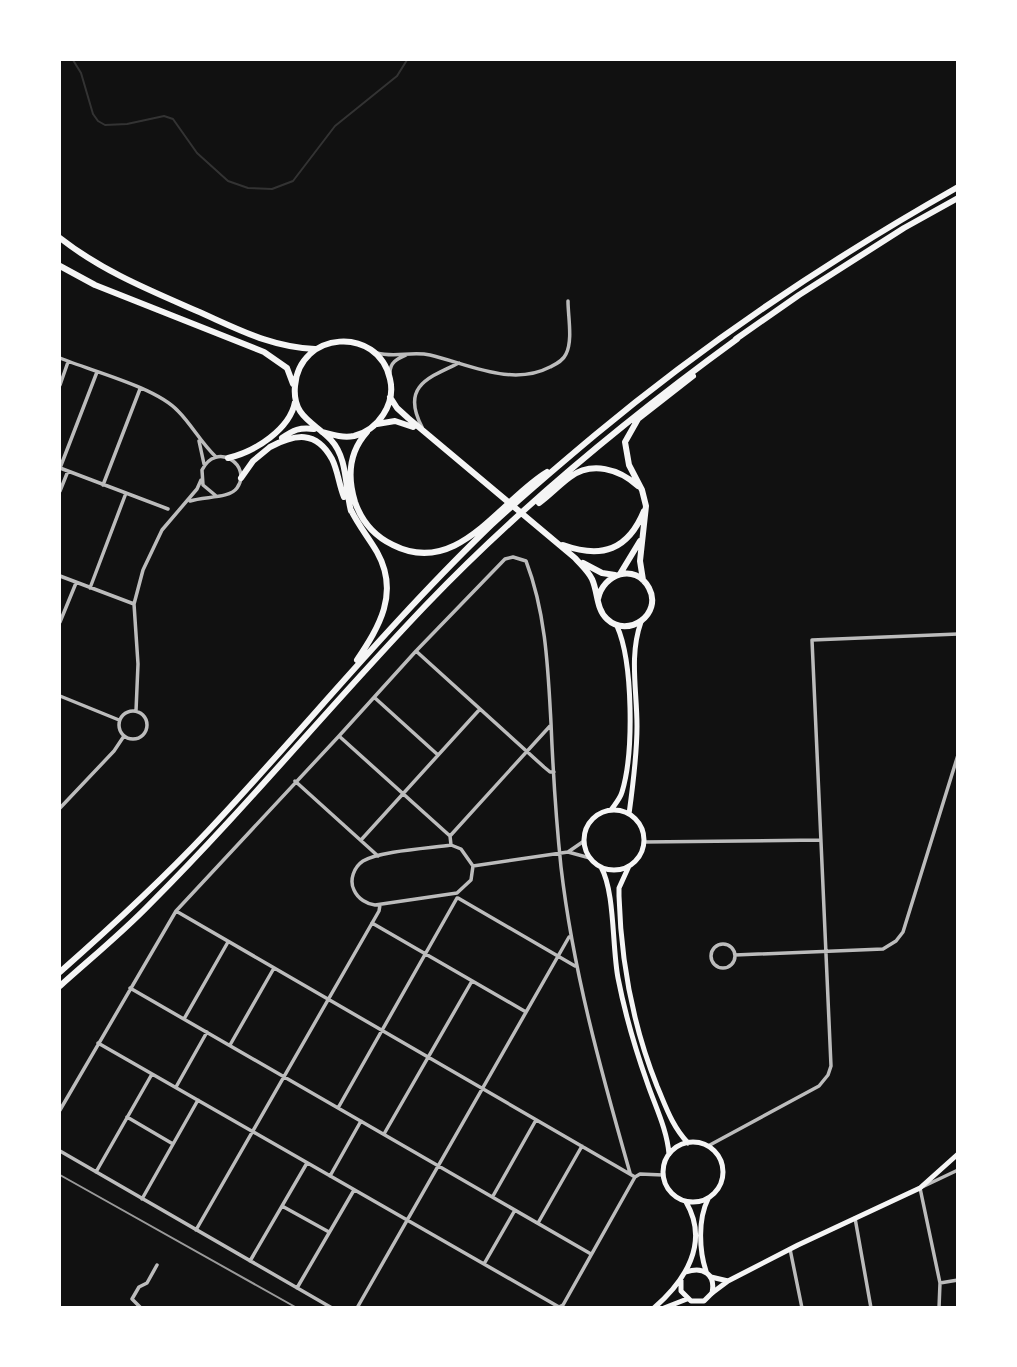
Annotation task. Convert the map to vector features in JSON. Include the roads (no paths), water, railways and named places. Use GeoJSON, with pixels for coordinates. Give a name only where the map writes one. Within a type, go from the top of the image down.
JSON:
{"type":"FeatureCollection","features":[{"type":"Feature","properties":{"kind":"highway"},"geometry":{"type":"LineString","coordinates":[[60,972],[141,900],[209,831],[347,675],[488,528],[561,463],[645,394],[794,285],[957,187]]}},
{"type":"Feature","properties":{"kind":"highway"},"geometry":{"type":"LineString","coordinates":[[60,986],[187,867],[401,632],[496,536],[651,401],[799,295],[904,228],[957,198]]}},
{"type":"Feature","properties":{"kind":"highway"},"geometry":{"type":"LineString","coordinates":[[60,238],[102,268],[257,337],[283,346],[315,349],[339,340],[365,345],[375,352],[390,377],[390,397],[383,416],[358,442],[350,466],[351,481],[358,509],[370,530],[402,550],[435,553],[460,543],[478,531],[540,475],[561,463]]}},
{"type":"Feature","properties":{"kind":"highway"},"geometry":{"type":"LineString","coordinates":[[60,266],[95,285],[264,352],[287,368],[296,400],[307,421],[337,448],[343,463],[351,511]]}},
{"type":"Feature","properties":{"kind":"highway"},"geometry":{"type":"LineString","coordinates":[[390,397],[397,408],[575,558],[592,578],[603,616],[617,626],[625,627],[641,622],[651,609],[652,601],[643,580],[640,561],[646,506],[625,450],[628,433],[638,419],[737,339]]}},
{"type":"Feature","properties":{"kind":"highway"},"geometry":{"type":"LineString","coordinates":[[294,387],[301,365],[315,349]]}},
{"type":"Feature","properties":{"kind":"highway"},"geometry":{"type":"LineString","coordinates":[[228,458],[247,452],[282,427],[289,419],[296,400]]}},
{"type":"Feature","properties":{"kind":"highway"},"geometry":{"type":"LineString","coordinates":[[376,424],[401,422],[427,434]]}},
{"type":"Feature","properties":{"kind":"highway"},"geometry":{"type":"LineString","coordinates":[[241,478],[253,461],[293,430],[304,427],[338,437],[354,436],[368,430]]}},
{"type":"Feature","properties":{"kind":"highway"},"geometry":{"type":"LineString","coordinates":[[270,447],[299,436],[315,442],[331,458],[351,511],[383,564],[387,592],[379,626],[347,675]]}},
{"type":"Feature","properties":{"kind":"highway"},"geometry":{"type":"LineString","coordinates":[[496,536],[572,476],[584,471],[597,469],[619,472],[642,490]]}},
{"type":"Feature","properties":{"kind":"highway"},"geometry":{"type":"LineString","coordinates":[[558,543],[579,551],[607,551],[631,535],[646,506]]}},
{"type":"Feature","properties":{"kind":"highway"},"geometry":{"type":"LineString","coordinates":[[598,599],[603,585],[632,557],[641,539]]}},
{"type":"Feature","properties":{"kind":"highway"},"geometry":{"type":"LineString","coordinates":[[575,558],[602,573],[636,576],[643,580]]}},
{"type":"Feature","properties":{"kind":"main road"},"geometry":{"type":"LineString","coordinates":[[629,814],[637,727],[633,654],[641,622]]}},
{"type":"Feature","properties":{"kind":"main road"},"geometry":{"type":"LineString","coordinates":[[617,626],[626,655],[629,722],[625,779],[621,796],[611,810],[595,817],[589,824],[584,841],[590,858],[600,867],[609,887],[615,958],[624,1006],[643,1071],[667,1134],[669,1154]]}},
{"type":"Feature","properties":{"kind":"main road"},"geometry":{"type":"LineString","coordinates":[[611,810],[629,814],[640,826],[644,842],[639,856],[629,866],[619,888],[624,960],[645,1055],[672,1124],[688,1143]]}},
{"type":"Feature","properties":{"kind":"main road"},"geometry":{"type":"LineString","coordinates":[[600,867],[610,870],[629,866]]}},
{"type":"Feature","properties":{"kind":"main road"},"geometry":{"type":"LineString","coordinates":[[708,1199],[686,1202],[668,1189],[663,1168],[674,1149],[688,1143],[708,1146],[715,1152],[723,1169],[719,1187],[708,1199],[702,1216],[702,1257],[706,1272],[711,1278],[712,1293]]}},
{"type":"Feature","properties":{"kind":"main road"},"geometry":{"type":"LineString","coordinates":[[681,1280],[681,1291],[696,1305],[728,1281],[920,1188],[957,1154]]}},
{"type":"Feature","properties":{"kind":"main road"},"geometry":{"type":"LineString","coordinates":[[654,1307],[681,1280],[693,1258],[695,1233],[693,1218],[686,1202]]}},
{"type":"Feature","properties":{"kind":"main road"},"geometry":{"type":"LineString","coordinates":[[686,1272],[696,1269],[706,1272]]}},
{"type":"Feature","properties":{"kind":"main road"},"geometry":{"type":"LineString","coordinates":[[711,1278],[728,1281]]}},
{"type":"Feature","properties":{"kind":"main road"},"geometry":{"type":"LineString","coordinates":[[664,1307],[687,1299]]}},
{"type":"Feature","properties":{"kind":"street"},"geometry":{"type":"LineString","coordinates":[[375,352],[393,355],[411,352],[513,376],[536,373],[554,365],[566,354],[569,343],[568,301]]}},
{"type":"Feature","properties":{"kind":"street"},"geometry":{"type":"LineString","coordinates":[[390,377],[390,366],[394,360],[411,352]]}},
{"type":"Feature","properties":{"kind":"street"},"geometry":{"type":"LineString","coordinates":[[60,358],[158,396],[177,409],[216,457]]}},
{"type":"Feature","properties":{"kind":"street"},"geometry":{"type":"LineString","coordinates":[[60,384],[68,362]]}},
{"type":"Feature","properties":{"kind":"street"},"geometry":{"type":"LineString","coordinates":[[427,434],[414,409],[414,394],[423,382],[459,363]]}},
{"type":"Feature","properties":{"kind":"street"},"geometry":{"type":"LineString","coordinates":[[97,372],[60,468],[168,509]]}},
{"type":"Feature","properties":{"kind":"street"},"geometry":{"type":"LineString","coordinates":[[103,485],[140,388]]}},
{"type":"Feature","properties":{"kind":"street"},"geometry":{"type":"LineString","coordinates":[[136,711],[138,664],[134,604],[150,552],[162,530],[197,489],[201,480],[204,466],[199,439]]}},
{"type":"Feature","properties":{"kind":"street"},"geometry":{"type":"LineString","coordinates":[[179,509],[190,501],[232,493],[239,484],[241,478],[238,466],[228,458],[216,457],[204,466]]}},
{"type":"Feature","properties":{"kind":"street"},"geometry":{"type":"LineString","coordinates":[[60,491],[68,471]]}},
{"type":"Feature","properties":{"kind":"street"},"geometry":{"type":"LineString","coordinates":[[201,480],[206,490],[215,495]]}},
{"type":"Feature","properties":{"kind":"street"},"geometry":{"type":"LineString","coordinates":[[90,588],[126,494]]}},
{"type":"Feature","properties":{"kind":"street"},"geometry":{"type":"LineString","coordinates":[[60,1110],[176,911],[416,651],[506,559],[513,557],[526,561],[543,628],[550,683],[560,854],[570,935],[584,1004],[630,1172]]}},
{"type":"Feature","properties":{"kind":"street"},"geometry":{"type":"LineString","coordinates":[[60,576],[134,604]]}},
{"type":"Feature","properties":{"kind":"street"},"geometry":{"type":"LineString","coordinates":[[60,622],[61,611],[76,583]]}},
{"type":"Feature","properties":{"kind":"street"},"geometry":{"type":"LineString","coordinates":[[708,1146],[819,1086],[831,1066],[813,640],[957,634]]}},
{"type":"Feature","properties":{"kind":"street"},"geometry":{"type":"LineString","coordinates":[[416,651],[544,767],[554,772]]}},
{"type":"Feature","properties":{"kind":"street"},"geometry":{"type":"LineString","coordinates":[[60,696],[120,720]]}},
{"type":"Feature","properties":{"kind":"street"},"geometry":{"type":"LineString","coordinates":[[375,698],[438,755]]}},
{"type":"Feature","properties":{"kind":"street"},"geometry":{"type":"LineString","coordinates":[[361,840],[480,709]]}},
{"type":"Feature","properties":{"kind":"street"},"geometry":{"type":"LineString","coordinates":[[136,711],[146,719],[147,729],[138,738],[124,736],[120,729],[120,720],[126,712],[136,711]]}},
{"type":"Feature","properties":{"kind":"street"},"geometry":{"type":"LineString","coordinates":[[450,836],[551,726]]}},
{"type":"Feature","properties":{"kind":"street"},"geometry":{"type":"LineString","coordinates":[[60,808],[114,751],[124,736]]}},
{"type":"Feature","properties":{"kind":"street"},"geometry":{"type":"LineString","coordinates":[[339,736],[450,836],[451,845]]}},
{"type":"Feature","properties":{"kind":"street"},"geometry":{"type":"LineString","coordinates":[[735,955],[883,949],[896,941],[902,932],[957,755]]}},
{"type":"Feature","properties":{"kind":"street"},"geometry":{"type":"LineString","coordinates":[[295,781],[378,856]]}},
{"type":"Feature","properties":{"kind":"street"},"geometry":{"type":"LineString","coordinates":[[644,842],[821,840]]}},
{"type":"Feature","properties":{"kind":"street"},"geometry":{"type":"LineString","coordinates":[[473,866],[560,854],[584,841]]}},
{"type":"Feature","properties":{"kind":"street"},"geometry":{"type":"LineString","coordinates":[[338,1108],[457,896],[471,880],[473,866],[461,849],[451,845],[362,861],[351,882],[360,898],[369,904],[457,896],[577,967]]}},
{"type":"Feature","properties":{"kind":"street"},"geometry":{"type":"LineString","coordinates":[[568,852],[590,858]]}},
{"type":"Feature","properties":{"kind":"street"},"geometry":{"type":"LineString","coordinates":[[197,1230],[380,905]]}},
{"type":"Feature","properties":{"kind":"street"},"geometry":{"type":"LineString","coordinates":[[176,911],[635,1177]]}},
{"type":"Feature","properties":{"kind":"street"},"geometry":{"type":"LineString","coordinates":[[372,923],[526,1012]]}},
{"type":"Feature","properties":{"kind":"street"},"geometry":{"type":"LineString","coordinates":[[357,1307],[570,935]]}},
{"type":"Feature","properties":{"kind":"street"},"geometry":{"type":"LineString","coordinates":[[184,1019],[228,942]]}},
{"type":"Feature","properties":{"kind":"street"},"geometry":{"type":"LineString","coordinates":[[722,943],[732,948],[735,955],[733,963],[725,968],[714,964],[711,957],[715,946],[722,943]]}},
{"type":"Feature","properties":{"kind":"street"},"geometry":{"type":"LineString","coordinates":[[230,1045],[274,968]]}},
{"type":"Feature","properties":{"kind":"street"},"geometry":{"type":"LineString","coordinates":[[384,1134],[472,981]]}},
{"type":"Feature","properties":{"kind":"street"},"geometry":{"type":"LineString","coordinates":[[131,988],[592,1254]]}},
{"type":"Feature","properties":{"kind":"street"},"geometry":{"type":"LineString","coordinates":[[176,1087],[207,1032]]}},
{"type":"Feature","properties":{"kind":"street"},"geometry":{"type":"LineString","coordinates":[[98,1043],[559,1307],[563,1305],[635,1177],[640,1174],[663,1175]]}},
{"type":"Feature","properties":{"kind":"street"},"geometry":{"type":"LineString","coordinates":[[96,1172],[152,1074]]}},
{"type":"Feature","properties":{"kind":"street"},"geometry":{"type":"LineString","coordinates":[[142,1199],[198,1100]]}},
{"type":"Feature","properties":{"kind":"street"},"geometry":{"type":"LineString","coordinates":[[127,1117],[173,1144]]}},
{"type":"Feature","properties":{"kind":"street"},"geometry":{"type":"LineString","coordinates":[[492,1196],[536,1120]]}},
{"type":"Feature","properties":{"kind":"street"},"geometry":{"type":"LineString","coordinates":[[330,1176],[361,1121]]}},
{"type":"Feature","properties":{"kind":"street"},"geometry":{"type":"LineString","coordinates":[[538,1223],[582,1146]]}},
{"type":"Feature","properties":{"kind":"street"},"geometry":{"type":"LineString","coordinates":[[60,1151],[332,1307]]}},
{"type":"Feature","properties":{"kind":"street"},"geometry":{"type":"LineString","coordinates":[[250,1261],[307,1163]]}},
{"type":"Feature","properties":{"kind":"street"},"geometry":{"type":"LineString","coordinates":[[939,1307],[940,1283],[920,1188],[957,1170]]}},
{"type":"Feature","properties":{"kind":"street"},"geometry":{"type":"LineString","coordinates":[[297,1288],[354,1189]]}},
{"type":"Feature","properties":{"kind":"street"},"geometry":{"type":"LineString","coordinates":[[282,1206],[329,1232]]}},
{"type":"Feature","properties":{"kind":"street"},"geometry":{"type":"LineString","coordinates":[[484,1264],[515,1210]]}},
{"type":"Feature","properties":{"kind":"street"},"geometry":{"type":"LineString","coordinates":[[855,1218],[872,1307]]}},
{"type":"Feature","properties":{"kind":"street"},"geometry":{"type":"LineString","coordinates":[[790,1249],[802,1307]]}},
{"type":"Feature","properties":{"kind":"street"},"geometry":{"type":"LineString","coordinates":[[141,1307],[132,1299],[139,1287],[147,1283],[157,1265]]}},
{"type":"Feature","properties":{"kind":"street"},"geometry":{"type":"LineString","coordinates":[[940,1283],[957,1280]]}},
{"type":"Feature","properties":{"kind":"waterway"},"geometry":{"type":"LineString","coordinates":[[73,60],[81,73],[93,114],[98,121],[105,125],[127,124],[164,116],[173,119],[197,153],[228,181],[248,188],[272,189],[293,181],[335,126],[397,76],[407,60]]}},
{"type":"Feature","properties":{"kind":"railway"},"geometry":{"type":"LineString","coordinates":[[60,1175],[297,1308]]}}]}
